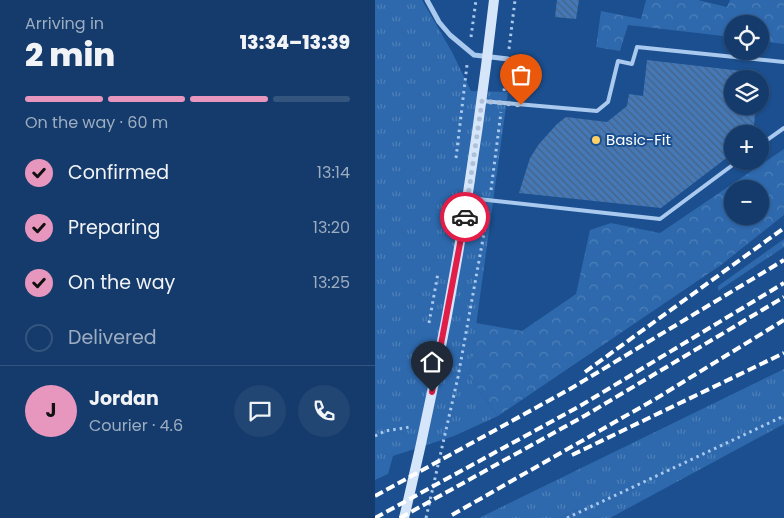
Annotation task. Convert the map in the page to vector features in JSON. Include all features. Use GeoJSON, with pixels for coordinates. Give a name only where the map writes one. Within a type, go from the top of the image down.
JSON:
{"type":"FeatureCollection","features":[{"type":"Feature","properties":{"kind":"main road"},"geometry":{"type":"LineString","coordinates":[[404,518],[443,340],[469,198],[494,0]]}},
{"type":"Feature","properties":{"kind":"street"},"geometry":{"type":"LineString","coordinates":[[427,0],[450,35],[474,55],[508,60]]}},
{"type":"Feature","properties":{"kind":"lane"},"geometry":{"type":"LineString","coordinates":[[482,101],[597,111],[609,102],[618,61],[632,64],[637,46],[784,62]]}},
{"type":"Feature","properties":{"kind":"lane"},"geometry":{"type":"LineString","coordinates":[[769,139],[784,128]]}},
{"type":"Feature","properties":{"kind":"lane"},"geometry":{"type":"LineString","coordinates":[[469,198],[660,219],[727,170]]}},
{"type":"Feature","properties":{"kind":"path"},"geometry":{"type":"LineString","coordinates":[[455,168],[476,0]]}},
{"type":"Feature","properties":{"kind":"path"},"geometry":{"type":"LineString","coordinates":[[426,518],[444,443],[490,200],[515,0]]}},
{"type":"Feature","properties":{"kind":"path"},"geometry":{"type":"LineString","coordinates":[[430,331],[429,317],[439,264]]}},
{"type":"Feature","properties":{"kind":"path"},"geometry":{"type":"LineString","coordinates":[[567,518],[784,416]]}},
{"type":"Feature","properties":{"kind":"path"},"geometry":{"type":"LineString","coordinates":[[375,436],[385,431],[414,426]]}},
{"type":"Feature","properties":{"kind":"green space"},"geometry":{"type":"Polygon","coordinates":[[[375,0],[422,0],[452,52],[471,91],[508,92],[469,377],[498,416],[454,436],[393,456],[388,474],[375,480],[375,0]]]}},
{"type":"Feature","properties":{"kind":"green space"},"geometry":{"type":"Polygon","coordinates":[[[646,0],[698,0],[727,7],[730,0],[784,0],[784,44],[769,42],[769,15],[724,15],[724,36],[628,25],[620,51],[596,47],[601,11],[641,19],[646,0]]]}},
{"type":"Feature","properties":{"kind":"green space"},"geometry":{"type":"Polygon","coordinates":[[[784,149],[784,215],[721,265],[498,416],[469,377],[476,323],[522,331],[576,294],[590,230],[611,223],[660,233],[724,190],[724,225],[769,225],[769,180],[738,180],[753,170],[769,170],[769,159],[784,149]]]}},
{"type":"Feature","properties":{"kind":"green space"},"geometry":{"type":"Polygon","coordinates":[[[784,239],[784,247],[718,291],[718,286],[784,239]]]}},
{"type":"Feature","properties":{"kind":"green space"},"geometry":{"type":"Polygon","coordinates":[[[784,369],[784,424],[610,518],[599,518],[576,510],[559,518],[479,518],[784,369]]]}},
{"type":"Feature","properties":{"kind":"green space"},"geometry":{"type":"Polygon","coordinates":[[[576,510],[599,518],[559,518],[576,510]]]}},
{"type":"Feature","properties":{"kind":"building"},"geometry":{"type":"Polygon","coordinates":[[[557,0],[579,0],[576,19],[555,17],[557,0]]]}},
{"type":"Feature","properties":{"kind":"building"},"geometry":{"type":"Polygon","coordinates":[[[647,60],[733,70],[724,70],[724,115],[755,115],[754,125],[724,125],[724,160],[661,208],[519,193],[530,158],[539,144],[557,124],[566,117],[607,122],[627,106],[629,94],[643,96],[647,60]]]}},
{"type":"Feature","properties":{"kind":"railway"},"geometry":{"type":"LineString","coordinates":[[585,372],[784,228]]}},
{"type":"Feature","properties":{"kind":"railway"},"geometry":{"type":"LineString","coordinates":[[375,496],[570,389],[784,260]]}},
{"type":"Feature","properties":{"kind":"railway"},"geometry":{"type":"LineString","coordinates":[[375,518],[580,406],[784,283]]}},
{"type":"Feature","properties":{"kind":"railway"},"geometry":{"type":"LineString","coordinates":[[400,518],[586,415],[784,297]]}},
{"type":"Feature","properties":{"kind":"railway"},"geometry":{"type":"LineString","coordinates":[[452,515],[657,398],[784,320]]}},
{"type":"Feature","properties":{"kind":"railway"},"geometry":{"type":"LineString","coordinates":[[572,455],[784,353]]}},
{"type":"Feature","properties":{"kind":"way so far"},"geometry":{"type":"LineString","coordinates":[[465,217],[482,101],[521,105]]}},
{"type":"Feature","properties":{"kind":"place","name":"Basic-Fit"},"geometry":{"type":"Point","coordinates":[596,140]}},
{"type":"Feature","properties":{"kind":"route"},"geometry":{"type":"LineString","coordinates":[[432,392],[465,217]]}}]}
